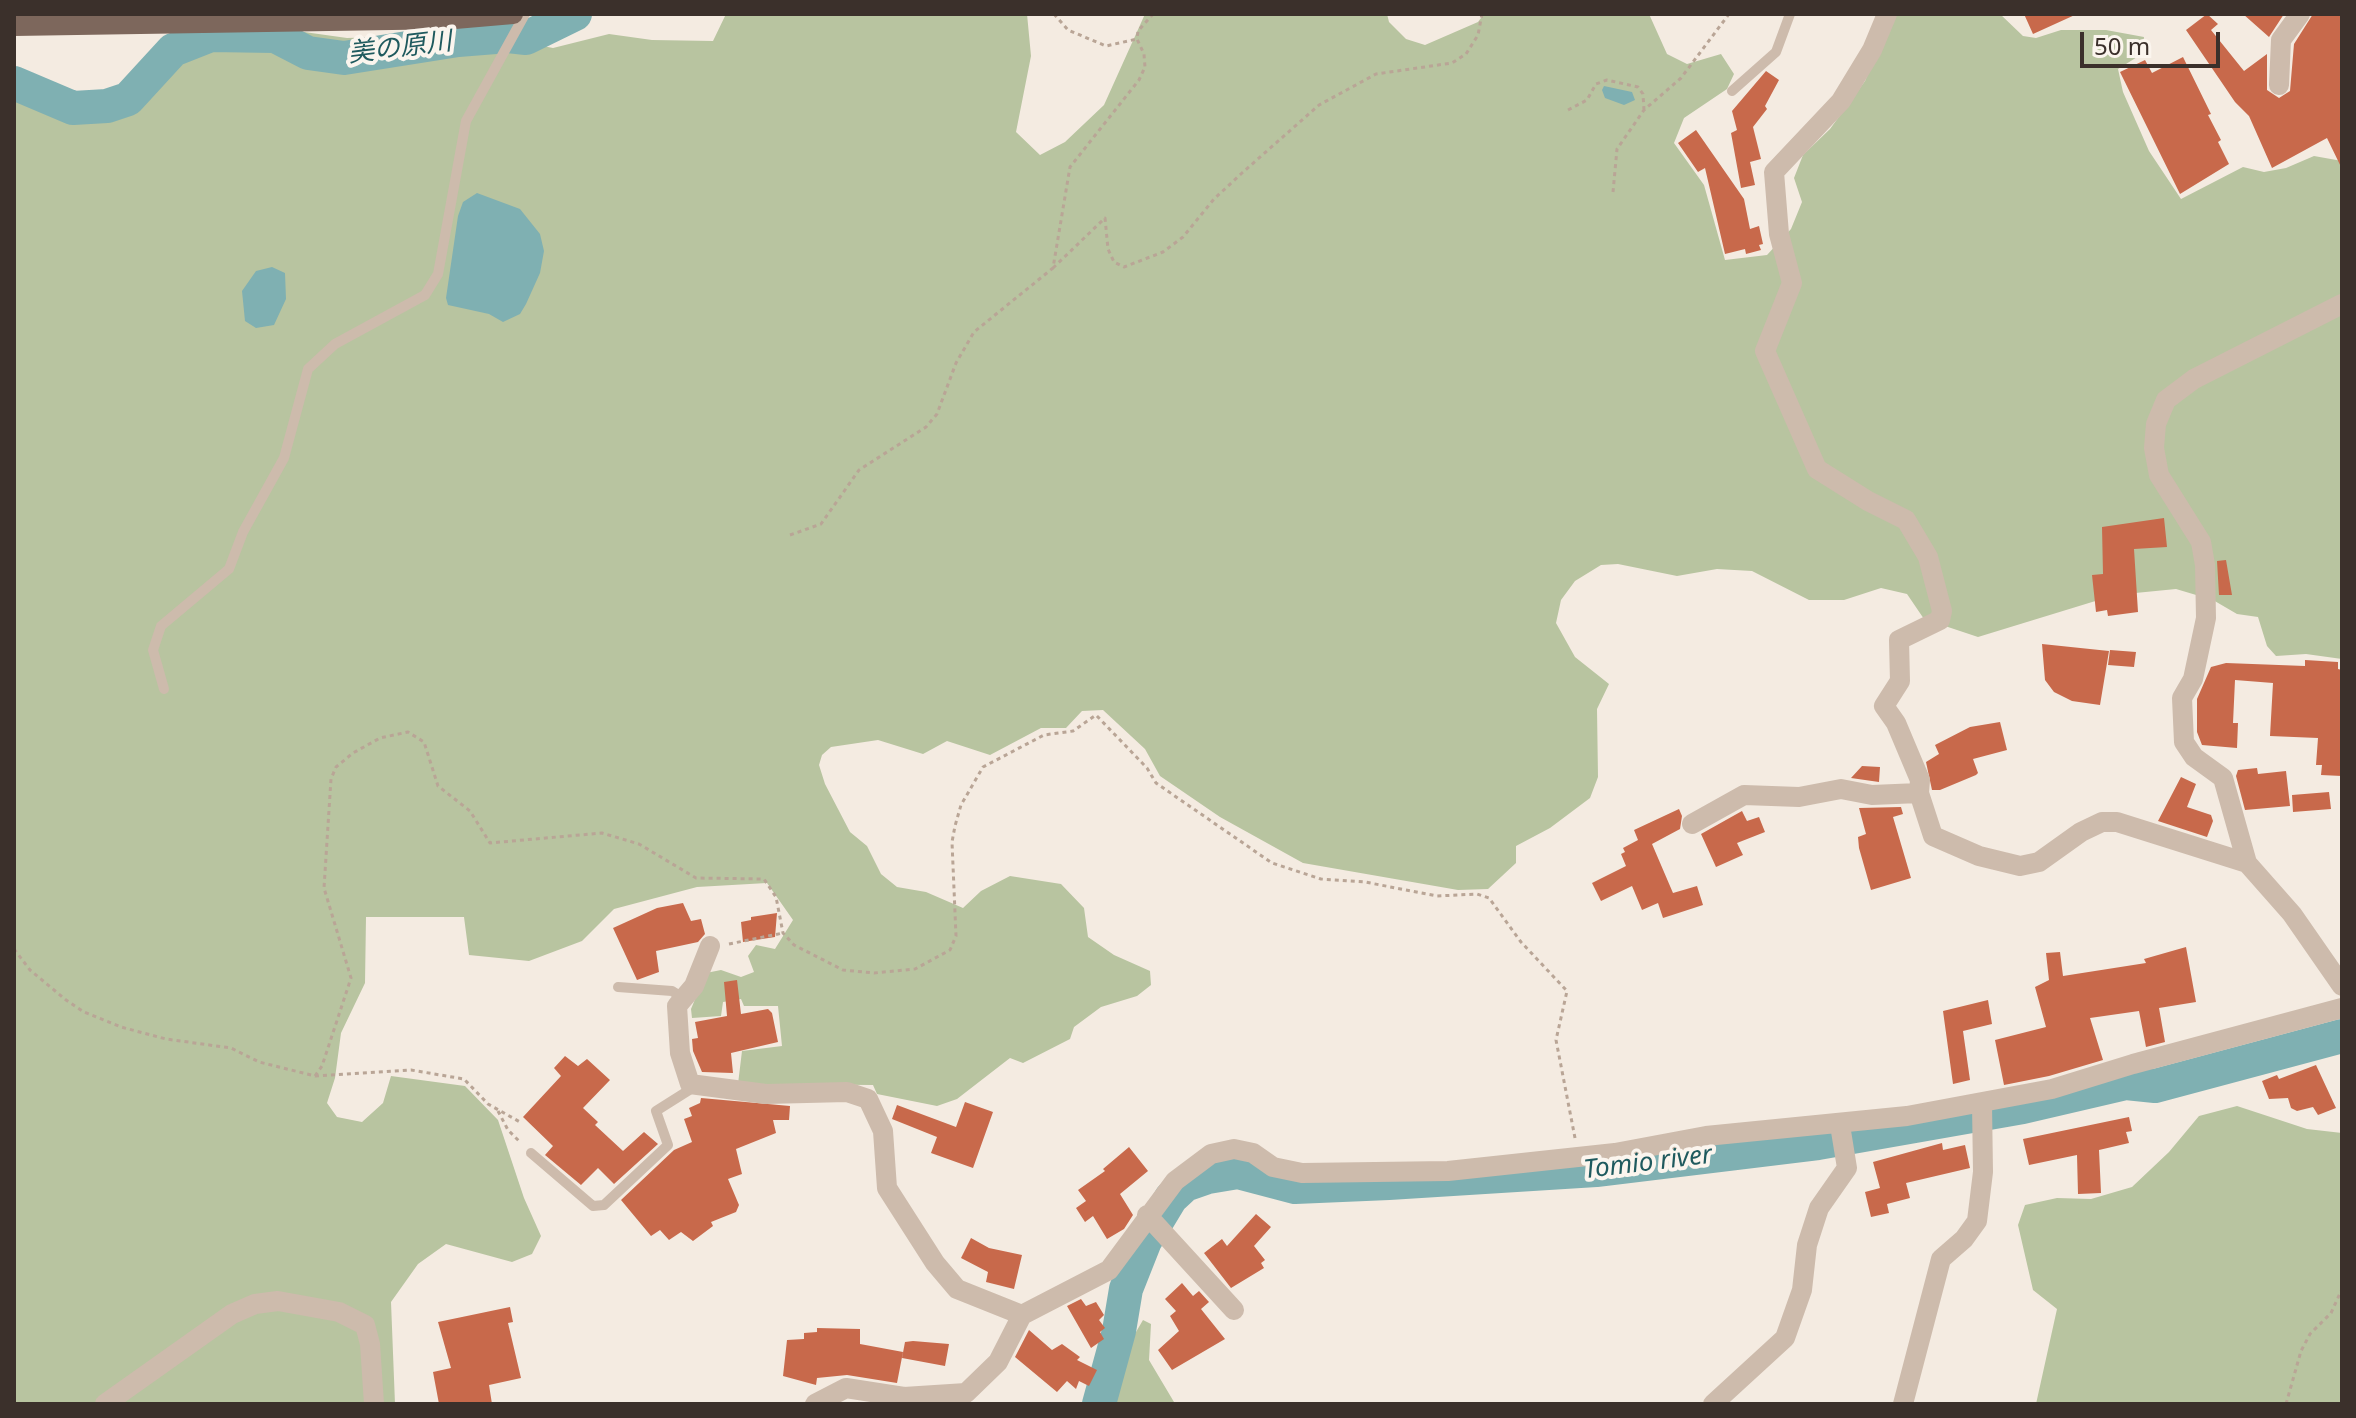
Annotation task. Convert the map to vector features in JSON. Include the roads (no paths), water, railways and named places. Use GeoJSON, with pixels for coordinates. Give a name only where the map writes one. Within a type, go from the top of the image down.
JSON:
{"type":"FeatureCollection","features":[{"type":"Feature","properties":{"kind":"main road"},"geometry":{"type":"LineString","coordinates":[[14,26],[455,19],[513,14]]}},
{"type":"Feature","properties":{"kind":"street"},"geometry":{"type":"LineString","coordinates":[[1887,14],[1872,50],[1841,101],[1774,172],[1779,234],[1792,283],[1765,351],[1817,469],[1868,501],[1906,520],[1928,557],[1942,611],[1940,620],[1899,640],[1900,681],[1884,706],[1905,742],[1920,780],[1919,793],[1933,836],[1979,856],[2020,866],[2039,862],[2081,832],[2102,822],[2130,825],[2247,863]]}},
{"type":"Feature","properties":{"kind":"street"},"geometry":{"type":"LineString","coordinates":[[2279,85],[2281,40],[2300,14]]}},
{"type":"Feature","properties":{"kind":"street"},"geometry":{"type":"LineString","coordinates":[[2342,304],[2194,379],[2166,400],[2156,424],[2154,448],[2159,475],[2201,542],[2205,565],[2206,618],[2193,679],[2182,698],[2184,742],[2194,757],[2223,778],[2247,863],[2292,914],[2342,986]]}},
{"type":"Feature","properties":{"kind":"street"},"geometry":{"type":"LineString","coordinates":[[1692,824],[1744,795],[1799,797],[1841,789],[1872,795],[1919,793]]}},
{"type":"Feature","properties":{"kind":"street"},"geometry":{"type":"LineString","coordinates":[[710,946],[694,986],[677,1006],[676,1029],[690,1084],[766,1094],[847,1092],[868,1099],[883,1131],[887,1188],[935,1263],[957,1289],[1022,1315]]}},
{"type":"Feature","properties":{"kind":"street"},"geometry":{"type":"LineString","coordinates":[[815,1404],[846,1388],[904,1397],[966,1393],[998,1362],[1022,1315],[1109,1270],[1147,1215],[1193,1165],[1211,1154],[1234,1149],[1253,1153],[1273,1167],[1302,1173],[1448,1171],[1579,1157],[1706,1136],[1841,1136],[2052,1089],[2342,1008]]}},
{"type":"Feature","properties":{"kind":"street"},"geometry":{"type":"LineString","coordinates":[[1903,1404],[1941,1259],[1964,1239],[1977,1221],[1983,1172],[1982,1104]]}},
{"type":"Feature","properties":{"kind":"street"},"geometry":{"type":"LineString","coordinates":[[1713,1404],[1785,1338],[1802,1290],[1807,1245],[1819,1208],[1847,1168],[1841,1136]]}},
{"type":"Feature","properties":{"kind":"street"},"geometry":{"type":"LineString","coordinates":[[1147,1215],[1234,1310]]}},
{"type":"Feature","properties":{"kind":"street"},"geometry":{"type":"LineString","coordinates":[[105,1404],[232,1314],[255,1304],[278,1301],[339,1312],[365,1325],[370,1344],[374,1404]]}},
{"type":"Feature","properties":{"kind":"lane"},"geometry":{"type":"LineString","coordinates":[[164,689],[153,650],[161,626],[229,569],[243,532],[284,458],[308,369],[335,344],[425,295],[438,274],[466,121],[525,14]]}},
{"type":"Feature","properties":{"kind":"lane"},"geometry":{"type":"LineString","coordinates":[[1732,91],[1776,52],[1790,14]]}},
{"type":"Feature","properties":{"kind":"lane"},"geometry":{"type":"LineString","coordinates":[[618,987],[672,991],[683,998]]}},
{"type":"Feature","properties":{"kind":"lane"},"geometry":{"type":"LineString","coordinates":[[531,1153],[593,1206],[604,1205],[668,1145],[656,1111],[697,1085]]}},
{"type":"Feature","properties":{"kind":"water"},"geometry":{"type":"Polygon","coordinates":[[[1604,86],[1632,92],[1635,100],[1624,105],[1605,98],[1604,86]]]}},
{"type":"Feature","properties":{"kind":"water"},"geometry":{"type":"Polygon","coordinates":[[[477,193],[520,209],[540,234],[544,251],[540,273],[526,304],[520,314],[503,322],[489,314],[448,305],[446,298],[458,216],[463,202],[477,193]]]}},
{"type":"Feature","properties":{"kind":"water"},"geometry":{"type":"Polygon","coordinates":[[[272,267],[285,273],[286,299],[274,325],[256,328],[245,321],[242,291],[256,271],[272,267]]]}},
{"type":"Feature","properties":{"kind":"waterway","name":"美の原川"},"geometry":{"type":"LineString","coordinates":[[14,83],[73,108],[107,106],[128,99],[173,50],[211,35],[275,36],[308,53],[344,58],[458,40],[508,36],[526,38],[575,14]]}},
{"type":"Feature","properties":{"kind":"waterway","name":"Tomio river"},"geometry":{"type":"LineString","coordinates":[[1099,1404],[1119,1331],[1126,1289],[1145,1241],[1171,1198],[1185,1185],[1208,1177],[1238,1172],[1295,1187],[1389,1183],[1596,1170],[1818,1143],[2023,1107],[2126,1083],[2155,1086],[2342,1036]]}}]}
